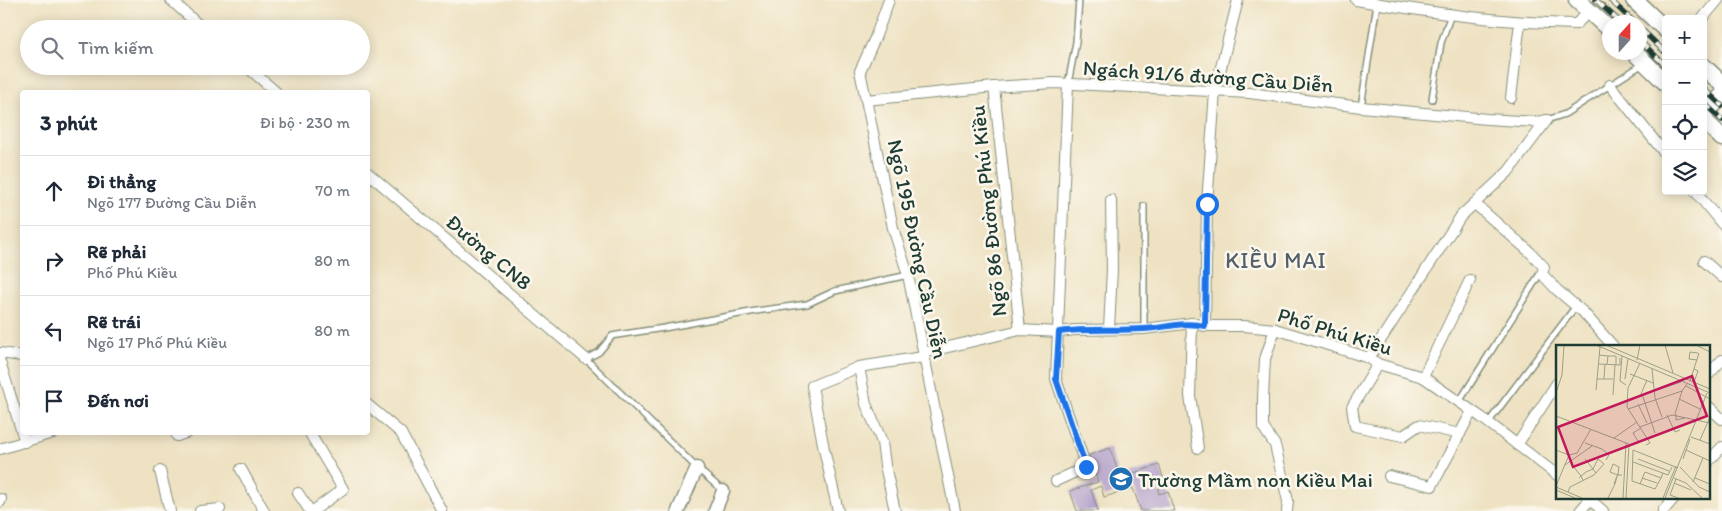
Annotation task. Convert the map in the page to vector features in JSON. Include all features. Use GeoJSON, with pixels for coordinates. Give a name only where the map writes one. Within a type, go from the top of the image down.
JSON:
{"type":"FeatureCollection","features":[{"type":"Feature","properties":{"kind":"highway"},"geometry":{"type":"LineString","coordinates":[[1578,0],[1602,23]]}},
{"type":"Feature","properties":{"kind":"highway"},"geometry":{"type":"LineString","coordinates":[[1634,0],[1662,26]]}},
{"type":"Feature","properties":{"kind":"highway"},"geometry":{"type":"LineString","coordinates":[[1641,60],[1662,79]]}},
{"type":"Feature","properties":{"kind":"highway"},"geometry":{"type":"LineString","coordinates":[[1707,111],[1722,96]]}},
{"type":"Feature","properties":{"kind":"highway"},"geometry":{"type":"LineString","coordinates":[[1707,123],[1722,138]]}},
{"type":"Feature","properties":{"kind":"street"},"geometry":{"type":"LineString","coordinates":[[171,0],[193,20]]}},
{"type":"Feature","properties":{"kind":"street","name":"Ngõ 195 Đường Cầu Diễn"},"geometry":{"type":"LineString","coordinates":[[889,0],[860,71],[893,228],[908,275],[955,511]]}},
{"type":"Feature","properties":{"kind":"street"},"geometry":{"type":"LineString","coordinates":[[1205,326],[1207,204],[1215,91],[1238,0]]}},
{"type":"Feature","properties":{"kind":"street"},"geometry":{"type":"LineString","coordinates":[[1356,0],[1520,22],[1576,24],[1590,12]]}},
{"type":"Feature","properties":{"kind":"street"},"geometry":{"type":"LineString","coordinates":[[1705,15],[1718,0]]}},
{"type":"Feature","properties":{"kind":"street"},"geometry":{"type":"LineString","coordinates":[[1511,98],[1520,22]]}},
{"type":"Feature","properties":{"kind":"street"},"geometry":{"type":"LineString","coordinates":[[256,75],[274,90]]}},
{"type":"Feature","properties":{"kind":"street","name":"Ngách 91/6 đường Cầu Diễn"},"geometry":{"type":"LineString","coordinates":[[866,100],[1054,83],[1161,90],[1215,91],[1487,119],[1537,122],[1547,120]]}},
{"type":"Feature","properties":{"kind":"street"},"geometry":{"type":"LineString","coordinates":[[1056,481],[1086,467],[1056,379],[1068,84]]}},
{"type":"Feature","properties":{"kind":"street"},"geometry":{"type":"LineString","coordinates":[[1610,85],[1662,150]]}},
{"type":"Feature","properties":{"kind":"street","name":"Ngõ 86 Đường Phú Kiều"},"geometry":{"type":"LineString","coordinates":[[994,87],[1020,330]]}},
{"type":"Feature","properties":{"kind":"street"},"geometry":{"type":"LineString","coordinates":[[1369,358],[1461,216],[1508,172],[1547,120]]}},
{"type":"Feature","properties":{"kind":"street","name":"Đường CN8"},"geometry":{"type":"LineString","coordinates":[[370,175],[586,359]]}},
{"type":"Feature","properties":{"kind":"street"},"geometry":{"type":"LineString","coordinates":[[1698,195],[1722,224]]}},
{"type":"Feature","properties":{"kind":"street"},"geometry":{"type":"LineString","coordinates":[[1109,329],[1112,269],[1111,200]]}},
{"type":"Feature","properties":{"kind":"street"},"geometry":{"type":"LineString","coordinates":[[1475,204],[1531,253],[1544,267],[1542,274],[1576,306],[1612,345]]}},
{"type":"Feature","properties":{"kind":"street"},"geometry":{"type":"LineString","coordinates":[[1704,261],[1722,277]]}},
{"type":"Feature","properties":{"kind":"street"},"geometry":{"type":"LineString","coordinates":[[1423,377],[1470,280]]}},
{"type":"Feature","properties":{"kind":"street"},"geometry":{"type":"LineString","coordinates":[[1192,323],[1190,396],[1198,448]]}},
{"type":"Feature","properties":{"kind":"street","name":"Phố Phú Kiều"},"geometry":{"type":"LineString","coordinates":[[838,511],[812,386],[859,367],[923,355],[1020,330],[1059,332],[1144,329],[1192,323],[1205,326],[1244,326],[1275,329],[1369,358],[1378,364],[1423,377],[1556,474]]}},
{"type":"Feature","properties":{"kind":"street"},"geometry":{"type":"LineString","coordinates":[[1275,329],[1266,359],[1262,397],[1263,427],[1275,445],[1288,501],[1288,511]]}},
{"type":"Feature","properties":{"kind":"street"},"geometry":{"type":"LineString","coordinates":[[0,353],[20,356]]}},
{"type":"Feature","properties":{"kind":"street"},"geometry":{"type":"LineString","coordinates":[[1710,373],[1722,360]]}},
{"type":"Feature","properties":{"kind":"street"},"geometry":{"type":"LineString","coordinates":[[0,362],[20,426]]}},
{"type":"Feature","properties":{"kind":"street"},"geometry":{"type":"LineString","coordinates":[[1378,364],[1352,407],[1355,426],[1402,436],[1419,425],[1460,434]]}},
{"type":"Feature","properties":{"kind":"street"},"geometry":{"type":"LineString","coordinates":[[859,367],[866,404],[882,442],[895,511]]}},
{"type":"Feature","properties":{"kind":"street"},"geometry":{"type":"LineString","coordinates":[[1517,445],[1556,385]]}},
{"type":"Feature","properties":{"kind":"street"},"geometry":{"type":"LineString","coordinates":[[370,407],[401,433],[442,511]]}},
{"type":"Feature","properties":{"kind":"street"},"geometry":{"type":"LineString","coordinates":[[1710,408],[1722,419]]}},
{"type":"Feature","properties":{"kind":"street"},"geometry":{"type":"LineString","coordinates":[[1389,476],[1432,486],[1472,411]]}},
{"type":"Feature","properties":{"kind":"street"},"geometry":{"type":"LineString","coordinates":[[23,435],[25,442]]}},
{"type":"Feature","properties":{"kind":"street"},"geometry":{"type":"LineString","coordinates":[[0,449],[47,435]]}},
{"type":"Feature","properties":{"kind":"street"},"geometry":{"type":"LineString","coordinates":[[298,492],[312,511],[343,489],[311,435]]}},
{"type":"Feature","properties":{"kind":"street"},"geometry":{"type":"LineString","coordinates":[[1710,460],[1721,451]]}},
{"type":"Feature","properties":{"kind":"street"},"geometry":{"type":"LineString","coordinates":[[678,511],[696,468]]}},
{"type":"Feature","properties":{"kind":"street"},"geometry":{"type":"LineString","coordinates":[[241,469],[264,511]]}},
{"type":"Feature","properties":{"kind":"street"},"geometry":{"type":"LineString","coordinates":[[160,471],[170,511]]}},
{"type":"Feature","properties":{"kind":"street"},"geometry":{"type":"LineString","coordinates":[[714,511],[723,490]]}},
{"type":"Feature","properties":{"kind":"street"},"geometry":{"type":"LineString","coordinates":[[1580,511],[1589,498],[1603,511]]}},
{"type":"Feature","properties":{"kind":"street"},"geometry":{"type":"LineString","coordinates":[[1662,511],[1674,498]]}},
{"type":"Feature","properties":{"kind":"street"},"geometry":{"type":"LineString","coordinates":[[200,511],[220,509]]}},
{"type":"Feature","properties":{"kind":"lane"},"geometry":{"type":"LineString","coordinates":[[1068,84],[1076,42],[1078,0]]}},
{"type":"Feature","properties":{"kind":"lane"},"geometry":{"type":"LineString","coordinates":[[1361,107],[1377,3]]}},
{"type":"Feature","properties":{"kind":"lane"},"geometry":{"type":"LineString","coordinates":[[1432,99],[1441,43],[1451,14]]}},
{"type":"Feature","properties":{"kind":"lane"},"geometry":{"type":"LineString","coordinates":[[1547,120],[1565,114],[1610,85],[1637,60]]}},
{"type":"Feature","properties":{"kind":"lane"},"geometry":{"type":"LineString","coordinates":[[1144,206],[1144,329]]}},
{"type":"Feature","properties":{"kind":"lane"},"geometry":{"type":"LineString","coordinates":[[1459,402],[1544,267]]}},
{"type":"Feature","properties":{"kind":"lane"},"geometry":{"type":"LineString","coordinates":[[723,490],[696,468],[586,359],[599,352],[612,336],[617,334],[807,304],[835,292],[908,275]]}},
{"type":"Feature","properties":{"kind":"lane"},"geometry":{"type":"LineString","coordinates":[[1488,423],[1576,306]]}},
{"type":"Feature","properties":{"kind":"building","name":"Trường Mầm non Kiều Mai"},"geometry":{"type":"Polygon","coordinates":[[[1110,448],[1122,484],[1129,482],[1127,475],[1159,465],[1166,486],[1158,489],[1159,494],[1168,491],[1174,511],[1141,511],[1133,488],[1104,497],[1101,486],[1091,490],[1098,511],[1077,511],[1070,491],[1098,482],[1089,455],[1110,448]]]}},
{"type":"Feature","properties":{"kind":"railway"},"geometry":{"type":"LineString","coordinates":[[1596,0],[1612,15]]}},
{"type":"Feature","properties":{"kind":"railway"},"geometry":{"type":"LineString","coordinates":[[1610,0],[1626,15]]}},
{"type":"Feature","properties":{"kind":"railway"},"geometry":{"type":"LineString","coordinates":[[1647,35],[1662,49]]}},
{"type":"Feature","properties":{"kind":"railway"},"geometry":{"type":"LineString","coordinates":[[1647,48],[1662,62]]}},
{"type":"Feature","properties":{"kind":"railway"},"geometry":{"type":"LineString","coordinates":[[1707,92],[1722,106]]}},
{"type":"Feature","properties":{"kind":"railway"},"geometry":{"type":"LineString","coordinates":[[1706,105],[1722,120]]}},
{"type":"Feature","properties":{"kind":"place","name":"Trường Mầm non Kiều Mai"},"geometry":{"type":"Point","coordinates":[1121,479]}},
{"type":"Feature","properties":{"kind":"district","name":"KIỀU MAI"},"geometry":{"type":"Point","coordinates":[1276,260]}},
{"type":"Feature","properties":{"kind":"route"},"geometry":{"type":"LineString","coordinates":[[1086,467],[1056,379],[1059,332],[1144,329],[1192,323],[1205,326],[1207,204]]}}]}
